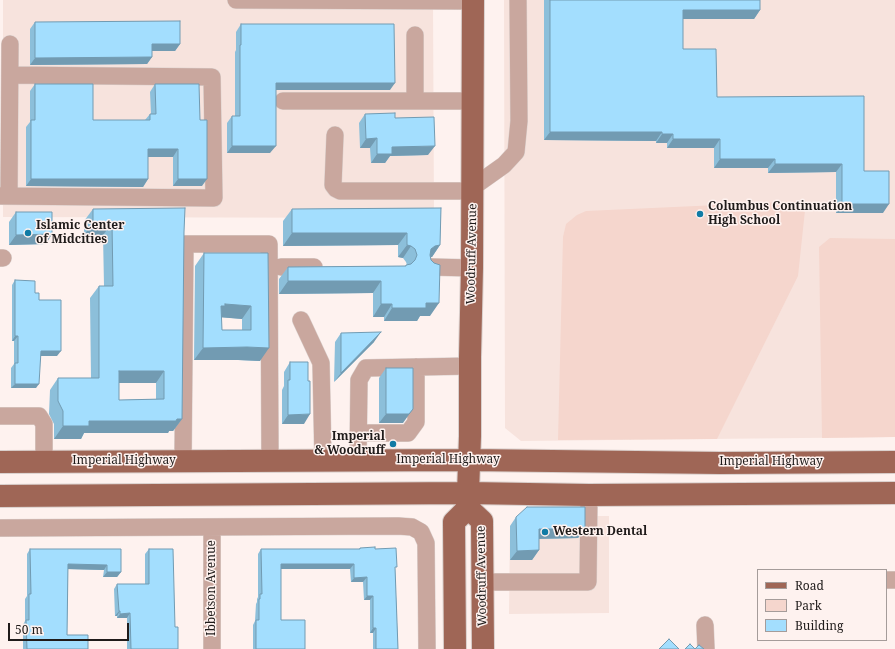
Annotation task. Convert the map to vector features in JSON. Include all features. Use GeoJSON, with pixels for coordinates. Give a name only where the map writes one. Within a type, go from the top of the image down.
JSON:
{"type":"FeatureCollection","features":[{"type":"Feature","properties":{"kind":"main road","name":"Woodruff Avenue"},"geometry":{"type":"LineString","coordinates":[[455,649],[454,522],[468,500],[470,436],[473,189],[473,0]]}},
{"type":"Feature","properties":{"kind":"main road","name":"Imperial Highway"},"geometry":{"type":"LineString","coordinates":[[0,462],[469,460],[720,463],[895,462]]}},
{"type":"Feature","properties":{"kind":"main road"},"geometry":{"type":"LineString","coordinates":[[0,496],[468,500],[589,495],[895,493]]}},
{"type":"Feature","properties":{"kind":"main road","name":"Woodruff Avenue"},"geometry":{"type":"LineString","coordinates":[[468,500],[482,521],[483,649]]}},
{"type":"Feature","properties":{"kind":"street"},"geometry":{"type":"LineString","coordinates":[[236,0],[473,0]]}},
{"type":"Feature","properties":{"kind":"street"},"geometry":{"type":"LineString","coordinates":[[335,135],[333,185],[340,192],[473,189],[504,165],[516,152],[519,121],[518,0]]}},
{"type":"Feature","properties":{"kind":"street"},"geometry":{"type":"LineString","coordinates":[[415,35],[415,101]]}},
{"type":"Feature","properties":{"kind":"street"},"geometry":{"type":"LineString","coordinates":[[10,44],[10,75],[4,196],[214,198],[212,77],[10,75]]}},
{"type":"Feature","properties":{"kind":"street"},"geometry":{"type":"LineString","coordinates":[[283,101],[473,101]]}},
{"type":"Feature","properties":{"kind":"street"},"geometry":{"type":"LineString","coordinates":[[184,461],[185,244],[269,244],[270,461]]}},
{"type":"Feature","properties":{"kind":"street"},"geometry":{"type":"LineString","coordinates":[[281,267],[328,267]]}},
{"type":"Feature","properties":{"kind":"street"},"geometry":{"type":"LineString","coordinates":[[431,267],[472,268]]}},
{"type":"Feature","properties":{"kind":"street"},"geometry":{"type":"LineString","coordinates":[[301,320],[321,363],[323,460]]}},
{"type":"Feature","properties":{"kind":"street"},"geometry":{"type":"LineString","coordinates":[[358,460],[359,380],[366,368],[470,366]]}},
{"type":"Feature","properties":{"kind":"street"},"geometry":{"type":"LineString","coordinates":[[358,433],[408,433],[416,422],[416,367]]}},
{"type":"Feature","properties":{"kind":"street"},"geometry":{"type":"LineString","coordinates":[[0,416],[39,416],[44,424],[44,462]]}},
{"type":"Feature","properties":{"kind":"street"},"geometry":{"type":"LineString","coordinates":[[483,582],[588,582],[589,495]]}},
{"type":"Feature","properties":{"kind":"street","name":"Ibbetson Avenue"},"geometry":{"type":"LineString","coordinates":[[212,527],[212,649]]}},
{"type":"Feature","properties":{"kind":"street"},"geometry":{"type":"LineString","coordinates":[[0,528],[412,527],[421,532],[426,543],[427,649]]}},
{"type":"Feature","properties":{"kind":"street"},"geometry":{"type":"LineString","coordinates":[[705,625],[706,649]]}},
{"type":"Feature","properties":{"kind":"shaded area"},"geometry":{"type":"Polygon","coordinates":[[[3,0],[433,0],[434,218],[3,217],[3,0]]]}},
{"type":"Feature","properties":{"kind":"shaded area","name":"Columbus Continuation High School"},"geometry":{"type":"Polygon","coordinates":[[[504,0],[895,0],[895,437],[521,441],[505,428],[504,0]]]}},
{"type":"Feature","properties":{"kind":"shaded area"},"geometry":{"type":"Polygon","coordinates":[[[520,516],[609,516],[609,613],[509,614],[510,526],[520,516]]]}},
{"type":"Feature","properties":{"kind":"green space"},"geometry":{"type":"Polygon","coordinates":[[[806,201],[798,276],[717,439],[558,440],[563,237],[566,224],[577,215],[586,211],[806,201]]]}},
{"type":"Feature","properties":{"kind":"green space"},"geometry":{"type":"Polygon","coordinates":[[[830,238],[895,239],[895,437],[822,438],[819,247],[830,238]]]}},
{"type":"Feature","properties":{"kind":"building"},"geometry":{"type":"Polygon","coordinates":[[[550,0],[760,0],[760,10],[683,10],[683,49],[716,49],[717,97],[864,96],[864,171],[889,171],[889,204],[842,204],[842,164],[775,164],[775,159],[720,159],[720,139],[673,139],[673,134],[662,134],[662,132],[550,132],[550,0]]]}},
{"type":"Feature","properties":{"kind":"building"},"geometry":{"type":"Polygon","coordinates":[[[180,21],[180,44],[152,44],[152,57],[35,58],[35,22],[180,21]]]}},
{"type":"Feature","properties":{"kind":"building"},"geometry":{"type":"Polygon","coordinates":[[[241,24],[394,24],[395,83],[276,83],[276,146],[232,146],[232,116],[240,116],[241,24]]]}},
{"type":"Feature","properties":{"kind":"building"},"geometry":{"type":"Polygon","coordinates":[[[35,84],[93,84],[93,120],[150,120],[150,114],[156,114],[155,84],[199,84],[200,120],[207,120],[207,179],[178,179],[178,149],[148,149],[148,179],[31,179],[31,120],[35,120],[35,84]]]}},
{"type":"Feature","properties":{"kind":"building"},"geometry":{"type":"Polygon","coordinates":[[[395,113],[395,118],[434,117],[435,146],[392,147],[392,154],[377,154],[377,138],[366,139],[365,114],[395,113]]]}},
{"type":"Feature","properties":{"kind":"building"},"geometry":{"type":"Polygon","coordinates":[[[185,208],[182,419],[177,419],[176,421],[89,421],[89,426],[63,426],[63,411],[58,401],[58,378],[99,378],[99,286],[113,286],[112,223],[93,223],[93,209],[185,208]],[[119,371],[119,400],[164,399],[164,371],[119,371]]]}},
{"type":"Feature","properties":{"kind":"building"},"geometry":{"type":"Polygon","coordinates":[[[441,208],[440,245],[431,249],[430,255],[431,260],[434,263],[440,265],[439,303],[426,303],[426,308],[392,308],[392,304],[381,304],[381,281],[288,281],[288,267],[406,266],[415,260],[417,255],[415,249],[407,245],[407,233],[292,233],[292,209],[441,208]]]}},
{"type":"Feature","properties":{"kind":"building"},"geometry":{"type":"Polygon","coordinates":[[[16,212],[52,212],[52,234],[16,235],[16,212]]]}},
{"type":"Feature","properties":{"kind":"building"},"geometry":{"type":"Polygon","coordinates":[[[204,253],[268,253],[269,348],[203,348],[204,253]],[[225,304],[225,306],[221,306],[222,330],[251,330],[251,306],[225,304]]]}},
{"type":"Feature","properties":{"kind":"building"},"geometry":{"type":"Polygon","coordinates":[[[15,280],[35,281],[35,293],[39,293],[39,300],[61,300],[61,351],[41,351],[39,384],[15,384],[15,363],[18,363],[18,336],[15,336],[15,280]]]}},
{"type":"Feature","properties":{"kind":"building"},"geometry":{"type":"Polygon","coordinates":[[[381,332],[341,373],[341,333],[381,332]]]}},
{"type":"Feature","properties":{"kind":"building"},"geometry":{"type":"Polygon","coordinates":[[[290,362],[308,362],[308,381],[310,381],[310,414],[288,415],[288,380],[290,380],[290,362]]]}},
{"type":"Feature","properties":{"kind":"building"},"geometry":{"type":"Polygon","coordinates":[[[386,368],[413,368],[413,409],[409,414],[386,414],[386,368]]]}},
{"type":"Feature","properties":{"kind":"building","name":"Western Dental"},"geometry":{"type":"Polygon","coordinates":[[[527,507],[585,507],[585,529],[539,529],[539,550],[517,551],[516,517],[527,507]]]}},
{"type":"Feature","properties":{"kind":"building"},"geometry":{"type":"Polygon","coordinates":[[[375,547],[375,549],[396,548],[397,567],[395,567],[398,649],[376,649],[376,628],[373,628],[373,596],[367,596],[367,577],[354,578],[354,564],[281,564],[281,620],[305,620],[305,649],[256,649],[256,620],[259,620],[259,599],[260,594],[262,594],[261,549],[360,549],[375,547]]]}},
{"type":"Feature","properties":{"kind":"building"},"geometry":{"type":"Polygon","coordinates":[[[30,549],[121,549],[121,572],[107,572],[107,565],[68,564],[67,635],[88,635],[88,649],[27,649],[26,620],[29,620],[29,594],[31,594],[30,549]]]}},
{"type":"Feature","properties":{"kind":"building"},"geometry":{"type":"Polygon","coordinates":[[[149,549],[173,549],[175,627],[178,627],[178,649],[131,649],[130,613],[120,614],[119,611],[117,584],[149,584],[149,549]]]}},
{"type":"Feature","properties":{"kind":"building"},"geometry":{"type":"Polygon","coordinates":[[[669,639],[679,649],[659,649],[669,639]]]}},
{"type":"Feature","properties":{"kind":"building"},"geometry":{"type":"Polygon","coordinates":[[[690,644],[695,649],[685,649],[690,644]]]}},
{"type":"Feature","properties":{"kind":"building"},"geometry":{"type":"Polygon","coordinates":[[[699,645],[704,649],[695,649],[699,645]]]}},
{"type":"Feature","properties":{"kind":"place","name":"Columbus Continuation High School"},"geometry":{"type":"Point","coordinates":[700,214]}},
{"type":"Feature","properties":{"kind":"place","name":"Islamic Center of Midcities"},"geometry":{"type":"Point","coordinates":[28,233]}},
{"type":"Feature","properties":{"kind":"place","name":"Imperial & Woodruff"},"geometry":{"type":"Point","coordinates":[393,444]}},
{"type":"Feature","properties":{"kind":"place","name":"Western Dental"},"geometry":{"type":"Point","coordinates":[545,532]}}]}
